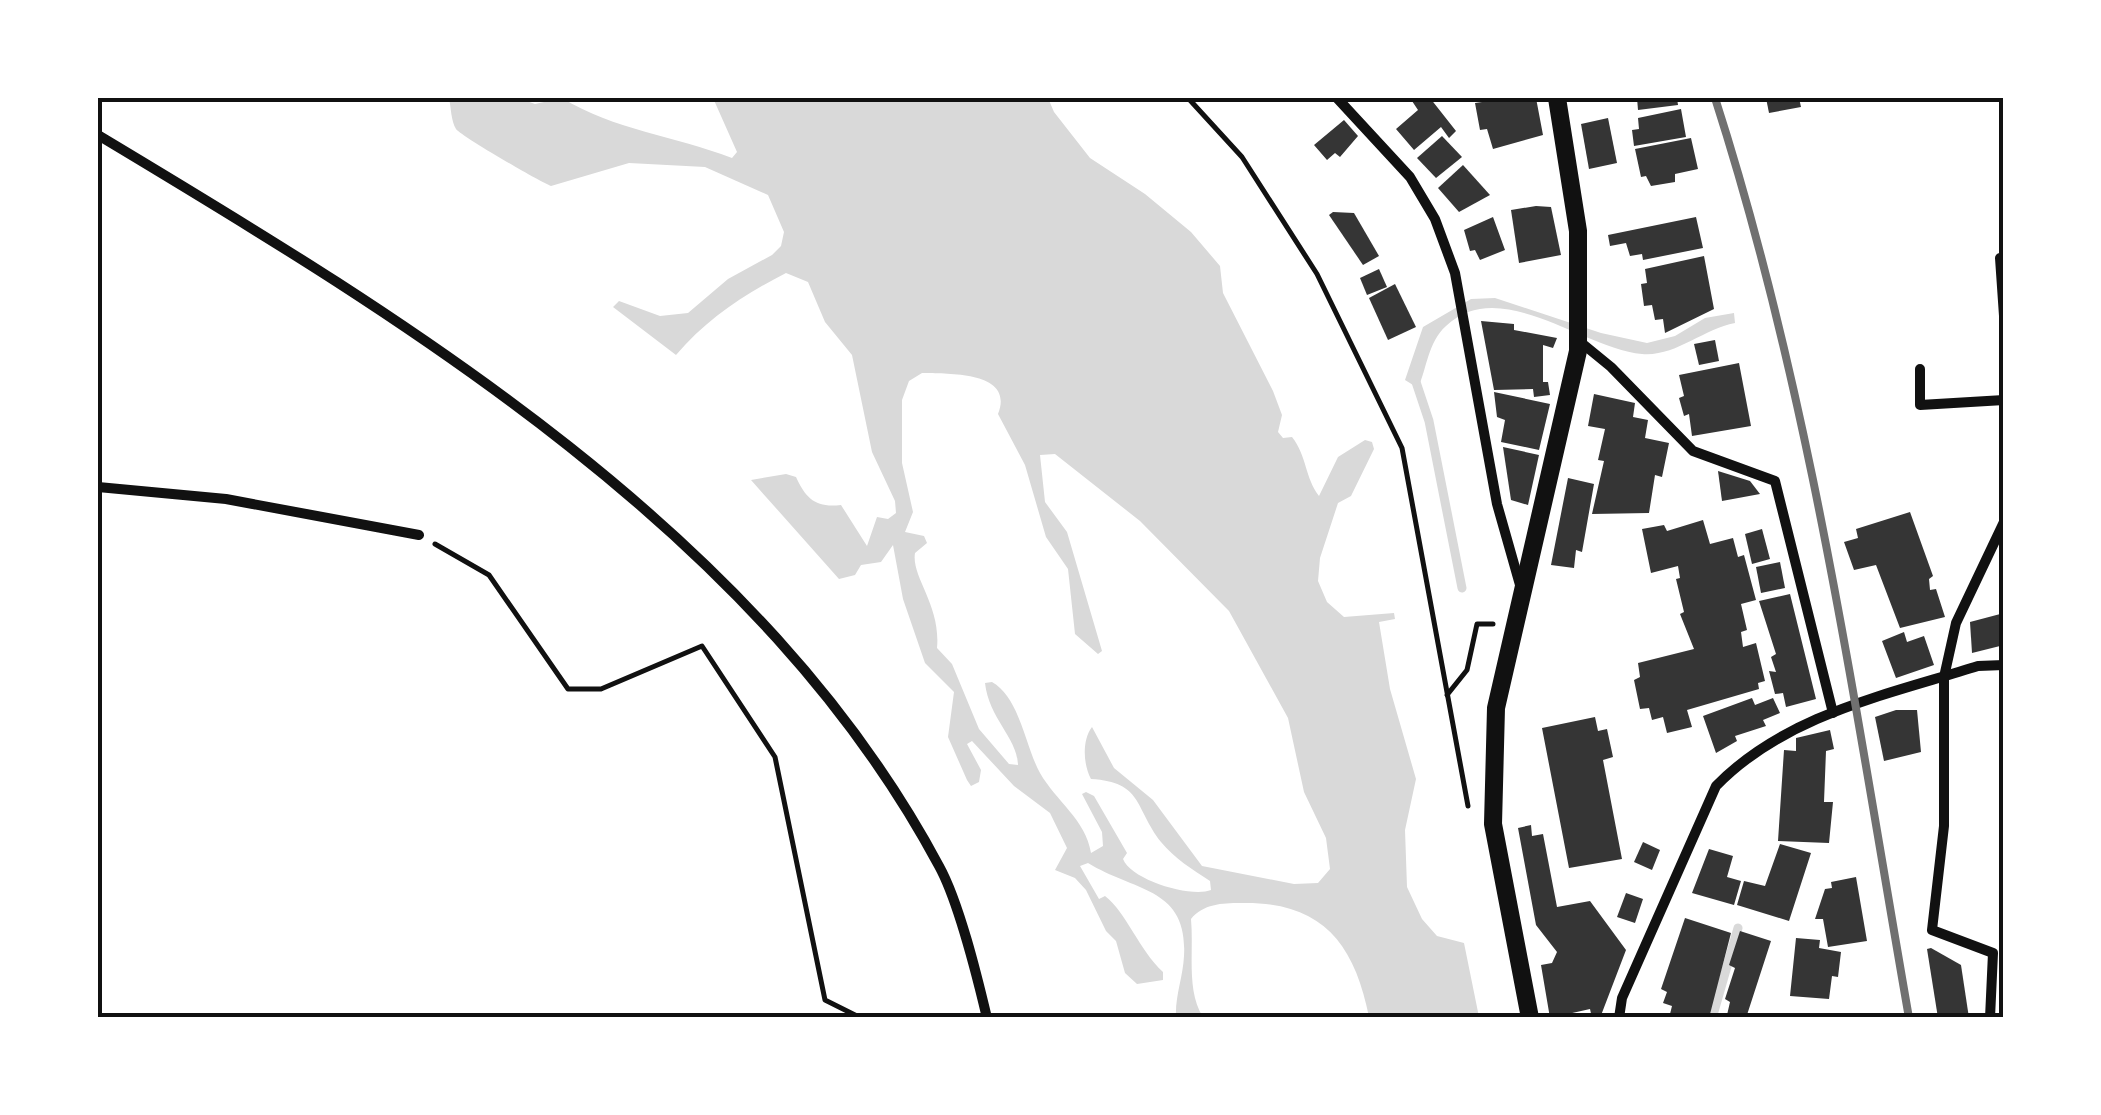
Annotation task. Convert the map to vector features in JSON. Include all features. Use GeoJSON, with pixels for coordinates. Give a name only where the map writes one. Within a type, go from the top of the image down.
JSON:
{"type":"FeatureCollection","features":[{"type":"Feature","properties":{"kind":"street"},"geometry":{"type":"LineString","coordinates":[[1337,98],[1410,178],[1436,219],[1455,272],[1497,504],[1522,595]]}},
{"type":"Feature","properties":{"kind":"street"},"geometry":{"type":"LineString","coordinates":[[1530,1018],[1492,824],[1496,708],[1578,340],[1578,231],[1558,98]]}},
{"type":"Feature","properties":{"kind":"street"},"geometry":{"type":"LineString","coordinates":[[98,135],[249,226],[517,406],[631,498],[777,639],[861,740],[942,869],[987,1018]]}},
{"type":"Feature","properties":{"kind":"street"},"geometry":{"type":"LineString","coordinates":[[2000,258],[2004,316]]}},
{"type":"Feature","properties":{"kind":"street"},"geometry":{"type":"LineString","coordinates":[[1578,340],[1612,367],[1693,452],[1776,482],[1833,713]]}},
{"type":"Feature","properties":{"kind":"street"},"geometry":{"type":"LineString","coordinates":[[1920,369],[1920,405],[2004,400]]}},
{"type":"Feature","properties":{"kind":"street"},"geometry":{"type":"LineString","coordinates":[[98,487],[226,499],[420,535]]}},
{"type":"Feature","properties":{"kind":"street"},"geometry":{"type":"LineString","coordinates":[[1990,1018],[1993,953],[1932,930],[1944,826],[1944,677],[1956,623],[2004,522]]}},
{"type":"Feature","properties":{"kind":"street"},"geometry":{"type":"LineString","coordinates":[[1619,1018],[1622,998],[1716,786],[1778,736],[1833,713],[1978,666],[2004,666]]}},
{"type":"Feature","properties":{"kind":"path"},"geometry":{"type":"LineString","coordinates":[[1188,98],[1242,156],[1317,274],[1402,448],[1469,809]]}},
{"type":"Feature","properties":{"kind":"path"},"geometry":{"type":"LineString","coordinates":[[420,535],[489,574],[568,689],[601,690],[702,646],[775,757],[825,1000],[861,1018]]}},
{"type":"Feature","properties":{"kind":"path"},"geometry":{"type":"LineString","coordinates":[[1447,696],[1467,670],[1477,624],[1516,624]]}},
{"type":"Feature","properties":{"kind":"shaded area"},"geometry":{"type":"Polygon","coordinates":[[[449,98],[518,98],[535,104],[562,98],[602,118],[732,158],[737,152],[713,98],[1048,98],[1054,112],[1090,158],[1145,194],[1191,232],[1220,266],[1223,293],[1282,415],[1278,432],[1283,438],[1292,437],[1297,444],[1319,496],[1338,457],[1365,440],[1372,442],[1374,449],[1351,496],[1338,503],[1320,558],[1318,581],[1327,602],[1344,617],[1394,613],[1395,619],[1379,622],[1390,689],[1416,779],[1405,830],[1407,887],[1422,919],[1437,936],[1464,943],[1479,1017],[1369,1017],[1354,967],[1329,931],[1292,909],[1240,903],[1207,907],[1191,919],[1194,995],[1203,1017],[1176,1017],[1184,956],[1177,916],[1155,894],[1088,863],[1080,866],[1099,899],[1105,896],[1113,903],[1163,972],[1163,980],[1137,984],[1125,973],[1116,941],[1106,931],[1086,890],[1075,878],[1055,870],[1067,848],[1050,813],[1014,786],[972,741],[967,744],[981,770],[979,782],[971,786],[967,780],[948,737],[954,692],[925,663],[903,599],[893,545],[881,562],[861,565],[855,575],[839,579],[751,480],[786,474],[796,477],[813,500],[841,505],[867,546],[877,517],[888,519],[896,513],[895,501],[872,452],[852,355],[825,322],[808,282],[786,273],[770,281],[713,319],[676,355],[613,307],[619,301],[660,316],[688,313],[728,279],[772,255],[781,246],[784,232],[768,195],[705,167],[629,163],[551,186],[456,129],[449,98]],[[922,373],[909,381],[902,400],[902,463],[913,512],[905,532],[924,536],[927,543],[915,553],[915,562],[935,618],[937,648],[952,664],[979,729],[1009,764],[1018,765],[1013,745],[988,696],[985,683],[992,682],[1009,699],[1040,773],[1077,821],[1091,853],[1103,846],[1102,832],[1082,794],[1086,792],[1094,796],[1127,853],[1123,859],[1128,867],[1149,880],[1190,891],[1211,890],[1210,881],[1161,842],[1129,791],[1108,781],[1091,779],[1085,752],[1092,727],[1114,768],[1153,800],[1202,866],[1294,884],[1318,883],[1330,869],[1326,838],[1304,792],[1288,718],[1229,611],[1140,521],[1055,454],[1040,455],[1045,502],[1067,532],[1102,651],[1098,654],[1075,634],[1068,569],[1046,537],[1025,465],[998,414],[1001,400],[997,390],[976,378],[922,373]]]}},
{"type":"Feature","properties":{"kind":"shaded area"},"geometry":{"type":"Polygon","coordinates":[[[1495,298],[1601,333],[1647,343],[1675,336],[1705,318],[1734,313],[1735,323],[1666,351],[1642,354],[1516,311],[1491,308],[1467,312],[1440,332],[1418,388],[1405,380],[1423,327],[1471,299],[1495,298]]]}},
{"type":"Feature","properties":{"kind":"building"},"geometry":{"type":"Polygon","coordinates":[[[1430,98],[1456,131],[1449,138],[1441,127],[1414,150],[1396,129],[1418,110],[1412,101],[1430,98]]]}},
{"type":"Feature","properties":{"kind":"building"},"geometry":{"type":"Polygon","coordinates":[[[1481,98],[1536,98],[1543,135],[1493,149],[1487,129],[1480,130],[1475,103],[1482,102],[1481,98]]]}},
{"type":"Feature","properties":{"kind":"building"},"geometry":{"type":"Polygon","coordinates":[[[1637,98],[1677,98],[1678,105],[1638,110],[1637,98]]]}},
{"type":"Feature","properties":{"kind":"building"},"geometry":{"type":"Polygon","coordinates":[[[1766,98],[1799,98],[1801,107],[1769,113],[1766,98]]]}},
{"type":"Feature","properties":{"kind":"building"},"geometry":{"type":"Polygon","coordinates":[[[1681,109],[1686,137],[1634,146],[1632,130],[1639,129],[1638,118],[1681,109]]]}},
{"type":"Feature","properties":{"kind":"building"},"geometry":{"type":"Polygon","coordinates":[[[1608,118],[1617,163],[1589,169],[1581,124],[1608,118]]]}},
{"type":"Feature","properties":{"kind":"building"},"geometry":{"type":"Polygon","coordinates":[[[1344,120],[1358,136],[1340,157],[1335,153],[1327,160],[1314,145],[1344,120]]]}},
{"type":"Feature","properties":{"kind":"building"},"geometry":{"type":"Polygon","coordinates":[[[1442,136],[1462,157],[1436,178],[1417,158],[1442,136]]]}},
{"type":"Feature","properties":{"kind":"building"},"geometry":{"type":"Polygon","coordinates":[[[1691,138],[1698,169],[1675,174],[1675,182],[1651,186],[1646,176],[1641,177],[1635,149],[1691,138]]]}},
{"type":"Feature","properties":{"kind":"building"},"geometry":{"type":"Polygon","coordinates":[[[1463,165],[1490,195],[1459,212],[1438,188],[1463,165]]]}},
{"type":"Feature","properties":{"kind":"building"},"geometry":{"type":"Polygon","coordinates":[[[1551,207],[1561,255],[1519,263],[1511,210],[1551,207]]]}},
{"type":"Feature","properties":{"kind":"building"},"geometry":{"type":"Polygon","coordinates":[[[1354,213],[1379,256],[1363,265],[1329,215],[1354,213]]]}},
{"type":"Feature","properties":{"kind":"building"},"geometry":{"type":"Polygon","coordinates":[[[1493,217],[1505,250],[1480,260],[1475,250],[1470,251],[1464,230],[1493,217]]]}},
{"type":"Feature","properties":{"kind":"building"},"geometry":{"type":"Polygon","coordinates":[[[1696,217],[1703,248],[1643,260],[1642,254],[1630,256],[1626,243],[1610,246],[1608,235],[1696,217]]]}},
{"type":"Feature","properties":{"kind":"building"},"geometry":{"type":"Polygon","coordinates":[[[1704,256],[1714,309],[1665,333],[1663,319],[1655,320],[1652,305],[1644,306],[1641,284],[1647,283],[1645,269],[1704,256]]]}},
{"type":"Feature","properties":{"kind":"building"},"geometry":{"type":"Polygon","coordinates":[[[1379,269],[1387,287],[1367,295],[1360,278],[1379,269]]]}},
{"type":"Feature","properties":{"kind":"building"},"geometry":{"type":"Polygon","coordinates":[[[1395,284],[1416,327],[1388,340],[1369,298],[1395,284]]]}},
{"type":"Feature","properties":{"kind":"building"},"geometry":{"type":"Polygon","coordinates":[[[1481,321],[1514,324],[1514,330],[1557,338],[1553,348],[1543,345],[1543,382],[1548,382],[1550,395],[1534,397],[1533,389],[1494,390],[1481,321]]]}},
{"type":"Feature","properties":{"kind":"building"},"geometry":{"type":"Polygon","coordinates":[[[1715,340],[1719,361],[1699,365],[1694,344],[1715,340]]]}},
{"type":"Feature","properties":{"kind":"building"},"geometry":{"type":"Polygon","coordinates":[[[1739,363],[1751,426],[1692,436],[1689,414],[1684,416],[1679,398],[1684,396],[1679,375],[1739,363]]]}},
{"type":"Feature","properties":{"kind":"building"},"geometry":{"type":"Polygon","coordinates":[[[1494,392],[1550,404],[1539,450],[1501,442],[1505,420],[1497,417],[1494,392]]]}},
{"type":"Feature","properties":{"kind":"building"},"geometry":{"type":"Polygon","coordinates":[[[1594,394],[1635,403],[1633,417],[1648,420],[1645,438],[1669,443],[1662,477],[1655,475],[1649,513],[1592,514],[1604,461],[1598,460],[1605,429],[1588,426],[1594,394]]]}},
{"type":"Feature","properties":{"kind":"building"},"geometry":{"type":"Polygon","coordinates":[[[1503,447],[1539,455],[1528,505],[1511,500],[1503,447]]]}},
{"type":"Feature","properties":{"kind":"building"},"geometry":{"type":"Polygon","coordinates":[[[1718,471],[1750,481],[1760,494],[1722,501],[1718,471]]]}},
{"type":"Feature","properties":{"kind":"building"},"geometry":{"type":"Polygon","coordinates":[[[1568,478],[1594,484],[1582,552],[1576,550],[1574,568],[1551,565],[1568,478]]]}},
{"type":"Feature","properties":{"kind":"building"},"geometry":{"type":"Polygon","coordinates":[[[1910,512],[1933,576],[1929,579],[1930,590],[1936,589],[1945,617],[1900,628],[1876,565],[1854,570],[1844,542],[1858,538],[1856,529],[1910,512]]]}},
{"type":"Feature","properties":{"kind":"building"},"geometry":{"type":"Polygon","coordinates":[[[1703,520],[1710,544],[1733,538],[1738,557],[1744,555],[1756,600],[1741,604],[1747,630],[1741,632],[1743,647],[1756,643],[1765,681],[1758,683],[1759,689],[1687,710],[1692,727],[1667,733],[1663,717],[1652,720],[1649,708],[1640,709],[1634,680],[1640,677],[1638,663],[1694,649],[1680,614],[1684,612],[1676,579],[1680,578],[1678,566],[1651,573],[1642,529],[1664,525],[1667,531],[1703,520]]]}},
{"type":"Feature","properties":{"kind":"building"},"geometry":{"type":"Polygon","coordinates":[[[1762,529],[1770,559],[1752,564],[1745,534],[1762,529]]]}},
{"type":"Feature","properties":{"kind":"building"},"geometry":{"type":"Polygon","coordinates":[[[1780,562],[1785,588],[1761,593],[1756,567],[1780,562]]]}},
{"type":"Feature","properties":{"kind":"building"},"geometry":{"type":"Polygon","coordinates":[[[1790,594],[1816,699],[1786,707],[1783,693],[1775,694],[1769,671],[1776,672],[1771,657],[1776,654],[1759,601],[1790,594]]]}},
{"type":"Feature","properties":{"kind":"building"},"geometry":{"type":"Polygon","coordinates":[[[2004,613],[2004,645],[1972,653],[1970,622],[2004,613]]]}},
{"type":"Feature","properties":{"kind":"building"},"geometry":{"type":"Polygon","coordinates":[[[1904,632],[1907,642],[1924,636],[1934,665],[1896,678],[1882,641],[1904,632]]]}},
{"type":"Feature","properties":{"kind":"building"},"geometry":{"type":"Polygon","coordinates":[[[1752,698],[1755,705],[1773,698],[1780,713],[1763,720],[1766,726],[1735,736],[1737,741],[1716,753],[1703,716],[1752,698]]]}},
{"type":"Feature","properties":{"kind":"building"},"geometry":{"type":"Polygon","coordinates":[[[1896,710],[1917,710],[1921,752],[1884,761],[1875,717],[1896,710]]]}},
{"type":"Feature","properties":{"kind":"building"},"geometry":{"type":"Polygon","coordinates":[[[1595,717],[1598,731],[1607,729],[1613,757],[1603,760],[1622,859],[1569,868],[1542,728],[1595,717]]]}},
{"type":"Feature","properties":{"kind":"building"},"geometry":{"type":"Polygon","coordinates":[[[1830,730],[1834,749],[1826,751],[1824,802],[1833,802],[1829,843],[1778,841],[1784,750],[1796,751],[1796,738],[1830,730]]]}},
{"type":"Feature","properties":{"kind":"building"},"geometry":{"type":"Polygon","coordinates":[[[1531,825],[1532,836],[1543,834],[1557,907],[1590,901],[1626,950],[1600,1018],[1592,1018],[1590,1009],[1550,1018],[1541,965],[1552,963],[1557,952],[1536,925],[1518,828],[1531,825]]]}},
{"type":"Feature","properties":{"kind":"building"},"geometry":{"type":"Polygon","coordinates":[[[1643,842],[1660,850],[1652,870],[1634,862],[1643,842]]]}},
{"type":"Feature","properties":{"kind":"building"},"geometry":{"type":"Polygon","coordinates":[[[1780,844],[1811,853],[1789,921],[1737,905],[1744,881],[1765,886],[1780,844]]]}},
{"type":"Feature","properties":{"kind":"building"},"geometry":{"type":"Polygon","coordinates":[[[1709,849],[1733,856],[1727,877],[1741,881],[1734,905],[1692,893],[1709,849]]]}},
{"type":"Feature","properties":{"kind":"building"},"geometry":{"type":"Polygon","coordinates":[[[1856,877],[1867,941],[1828,947],[1823,919],[1815,919],[1825,889],[1832,888],[1831,882],[1856,877]]]}},
{"type":"Feature","properties":{"kind":"building"},"geometry":{"type":"Polygon","coordinates":[[[1626,893],[1643,899],[1635,923],[1617,917],[1626,893]]]}},
{"type":"Feature","properties":{"kind":"building"},"geometry":{"type":"Polygon","coordinates":[[[1685,918],[1731,933],[1709,1018],[1669,1018],[1672,1006],[1663,1003],[1667,992],[1661,989],[1685,918]]]}},
{"type":"Feature","properties":{"kind":"building"},"geometry":{"type":"Polygon","coordinates":[[[1740,931],[1771,941],[1746,1018],[1727,1015],[1730,1002],[1725,999],[1735,968],[1729,965],[1740,931]]]}},
{"type":"Feature","properties":{"kind":"building"},"geometry":{"type":"Polygon","coordinates":[[[1796,938],[1820,940],[1819,948],[1841,952],[1838,977],[1832,976],[1829,999],[1790,996],[1796,938]]]}},
{"type":"Feature","properties":{"kind":"building"},"geometry":{"type":"Polygon","coordinates":[[[1927,949],[1961,965],[1969,1018],[1938,1018],[1927,949]]]}},
{"type":"Feature","properties":{"kind":"waterway"},"geometry":{"type":"LineString","coordinates":[[1414,376],[1429,421],[1462,588]]}},
{"type":"Feature","properties":{"kind":"waterway"},"geometry":{"type":"LineString","coordinates":[[1718,1018],[1713,1015],[1738,928]]}},
{"type":"Feature","properties":{"kind":"railway"},"geometry":{"type":"LineString","coordinates":[[1715,98],[1749,210],[1804,439],[1828,554],[1909,1018]]}}]}
